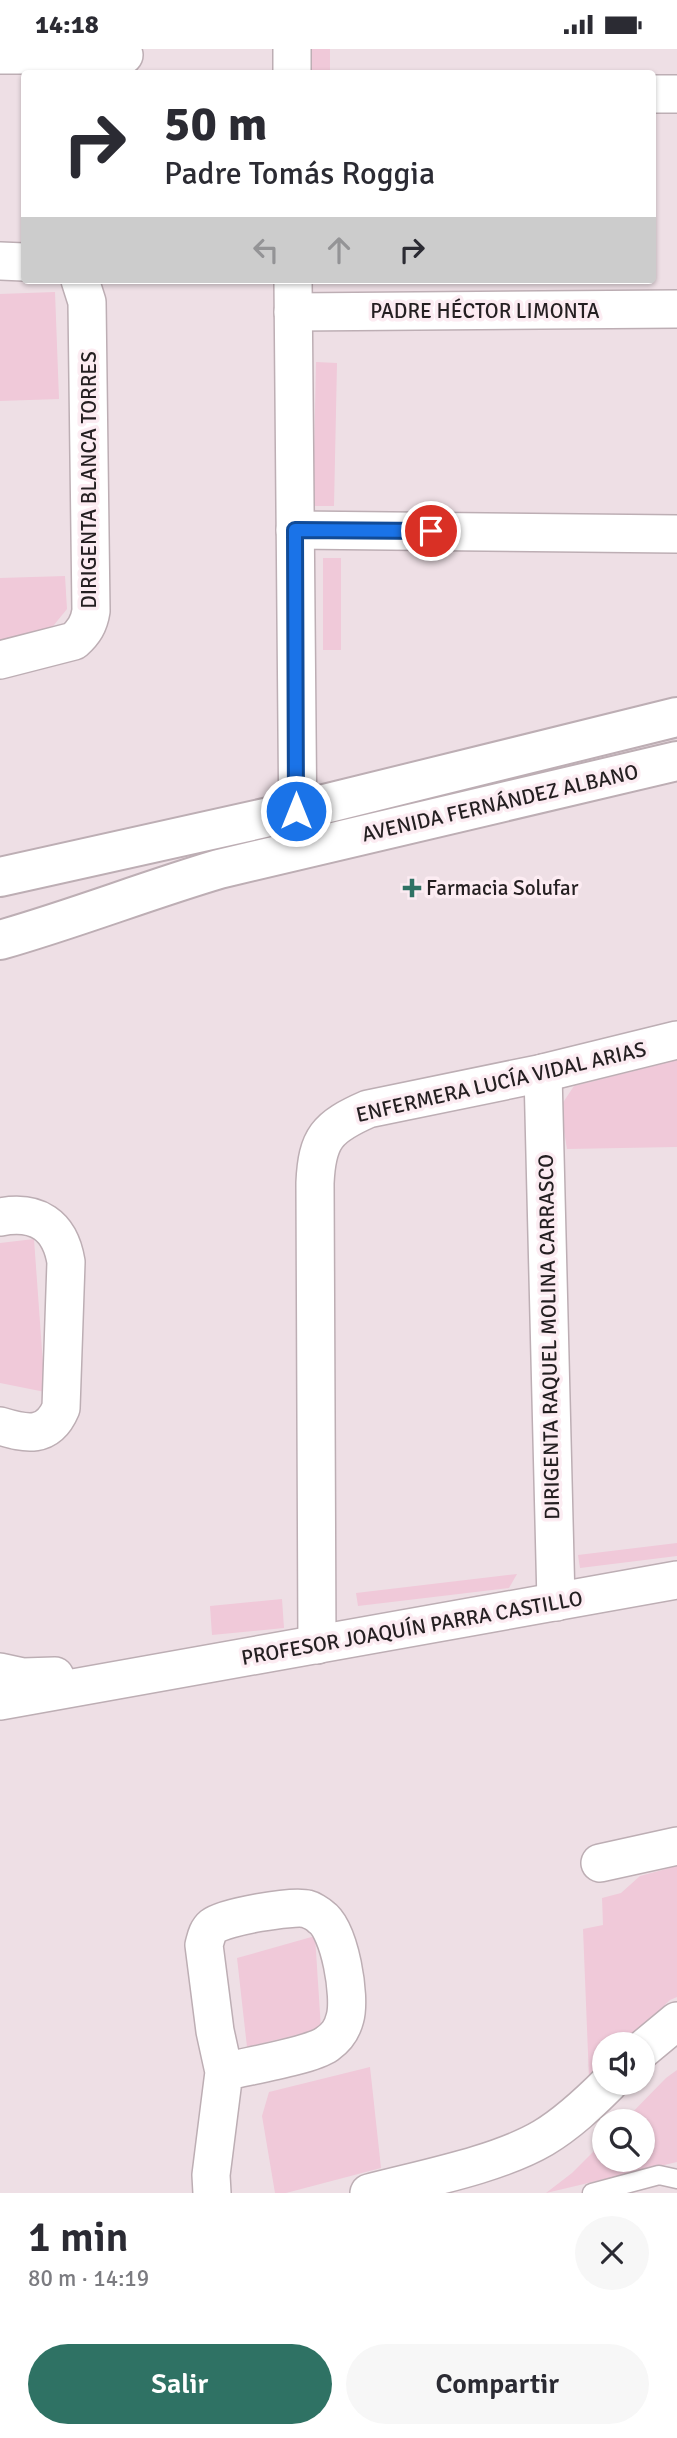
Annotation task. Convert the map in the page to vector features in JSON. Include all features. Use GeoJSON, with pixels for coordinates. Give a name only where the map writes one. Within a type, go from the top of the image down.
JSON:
{"type":"FeatureCollection","features":[{"type":"Feature","properties":{"kind":"street"},"geometry":{"type":"LineString","coordinates":[[292,49],[292,70]]}},
{"type":"Feature","properties":{"kind":"street"},"geometry":{"type":"LineString","coordinates":[[0,55],[80,52],[124,55]]}},
{"type":"Feature","properties":{"kind":"street"},"geometry":{"type":"LineString","coordinates":[[656,95],[677,94]]}},
{"type":"Feature","properties":{"kind":"street"},"geometry":{"type":"LineString","coordinates":[[0,261],[21,262]]}},
{"type":"Feature","properties":{"kind":"street","name":"DIRIGENTA BLANCA TORRES"},"geometry":{"type":"LineString","coordinates":[[0,660],[62,646],[74,641],[89,623],[87,302],[81,284]]}},
{"type":"Feature","properties":{"kind":"street"},"geometry":{"type":"LineString","coordinates":[[293,296],[296,811],[299,851]]}},
{"type":"Feature","properties":{"kind":"street","name":"PADRE HÉCTOR LIMONTA"},"geometry":{"type":"LineString","coordinates":[[293,296],[677,309]]}},
{"type":"Feature","properties":{"kind":"street"},"geometry":{"type":"LineString","coordinates":[[295,530],[677,534]]}},
{"type":"Feature","properties":{"kind":"street","name":"AVENIDA FERNÁNDEZ ALBANO"},"geometry":{"type":"LineString","coordinates":[[0,877],[296,811],[677,717]]}},
{"type":"Feature","properties":{"kind":"street","name":"AVENIDA FERNÁNDEZ ALBANO"},"geometry":{"type":"LineString","coordinates":[[0,940],[219,869],[677,761]]}},
{"type":"Feature","properties":{"kind":"street","name":"ENFERMERA LUCÍA VIDAL ARIAS"},"geometry":{"type":"LineString","coordinates":[[317,1645],[315,1183],[316,1156],[329,1133],[346,1119],[368,1109],[543,1073],[677,1040]]}},
{"type":"Feature","properties":{"kind":"street","name":"DIRIGENTA RAQUEL MOLINA CARRASCO"},"geometry":{"type":"LineString","coordinates":[[543,1073],[556,1602]]}},
{"type":"Feature","properties":{"kind":"street"},"geometry":{"type":"LineString","coordinates":[[0,1217],[21,1215],[50,1226],[60,1240],[66,1262],[61,1408],[47,1427],[35,1432],[22,1433],[0,1426]]}},
{"type":"Feature","properties":{"kind":"street","name":"PROFESOR JOAQUÍN PARRA CASTILLO"},"geometry":{"type":"LineString","coordinates":[[0,1701],[677,1580]]}},
{"type":"Feature","properties":{"kind":"street","name":"PROFESOR JOAQUÍN PARRA CASTILLO"},"geometry":{"type":"LineString","coordinates":[[0,1672],[23,1677],[147,1675]]}},
{"type":"Feature","properties":{"kind":"street"},"geometry":{"type":"LineString","coordinates":[[600,1863],[677,1846]]}},
{"type":"Feature","properties":{"kind":"street"},"geometry":{"type":"LineString","coordinates":[[212,2193],[211,2175],[224,2071],[215,2031],[204,1945],[206,1935],[212,1926],[229,1919],[307,1909],[331,1925],[337,1940],[344,1975],[346,2015],[339,2034],[322,2047],[224,2071]]}},
{"type":"Feature","properties":{"kind":"street"},"geometry":{"type":"LineString","coordinates":[[655,2039],[677,2021]]}},
{"type":"Feature","properties":{"kind":"street"},"geometry":{"type":"LineString","coordinates":[[369,2193],[522,2149],[570,2120],[596,2095]]}},
{"type":"Feature","properties":{"kind":"lane"},"geometry":{"type":"LineString","coordinates":[[592,2193],[659,2175],[677,2179]]}},
{"type":"Feature","properties":{"kind":"shaded area"},"geometry":{"type":"Polygon","coordinates":[[[310,49],[330,49],[330,70],[309,70],[310,49]]]}},
{"type":"Feature","properties":{"kind":"shaded area"},"geometry":{"type":"Polygon","coordinates":[[[55,292],[59,399],[0,401],[0,294],[55,292]]]}},
{"type":"Feature","properties":{"kind":"shaded area"},"geometry":{"type":"Polygon","coordinates":[[[316,362],[337,363],[334,506],[313,506],[316,362]]]}},
{"type":"Feature","properties":{"kind":"shaded area"},"geometry":{"type":"Polygon","coordinates":[[[323,558],[341,558],[341,650],[323,650],[323,558]]]}},
{"type":"Feature","properties":{"kind":"shaded area"},"geometry":{"type":"Polygon","coordinates":[[[65,576],[67,609],[49,631],[0,640],[0,578],[65,576]]]}},
{"type":"Feature","properties":{"kind":"shaded area"},"geometry":{"type":"Polygon","coordinates":[[[677,1060],[677,1147],[567,1149],[560,1107],[574,1086],[677,1060]]]}},
{"type":"Feature","properties":{"kind":"shaded area"},"geometry":{"type":"Polygon","coordinates":[[[34,1239],[45,1392],[0,1383],[0,1243],[34,1239]]]}},
{"type":"Feature","properties":{"kind":"shaded area"},"geometry":{"type":"Polygon","coordinates":[[[677,1543],[677,1556],[580,1568],[578,1555],[677,1543]]]}},
{"type":"Feature","properties":{"kind":"shaded area"},"geometry":{"type":"Polygon","coordinates":[[[517,1574],[509,1588],[358,1606],[356,1593],[517,1574]]]}},
{"type":"Feature","properties":{"kind":"shaded area"},"geometry":{"type":"Polygon","coordinates":[[[282,1599],[284,1628],[212,1635],[210,1606],[282,1599]]]}},
{"type":"Feature","properties":{"kind":"shaded area"},"geometry":{"type":"Polygon","coordinates":[[[677,1866],[677,1997],[670,2000],[637,2032],[592,2032],[592,2075],[589,2078],[583,1929],[603,1925],[602,1898],[621,1893],[640,1876],[677,1866]]]}},
{"type":"Feature","properties":{"kind":"shaded area"},"geometry":{"type":"Polygon","coordinates":[[[315,1936],[321,2029],[247,2047],[237,1958],[315,1936]]]}},
{"type":"Feature","properties":{"kind":"shaded area"},"geometry":{"type":"Polygon","coordinates":[[[370,2067],[381,2168],[286,2193],[275,2193],[262,2116],[269,2092],[370,2067]]]}},
{"type":"Feature","properties":{"kind":"shaded area"},"geometry":{"type":"Polygon","coordinates":[[[677,2070],[677,2162],[655,2167],[655,2109],[636,2109],[649,2095],[655,2095],[655,2089],[677,2070]]]}},
{"type":"Feature","properties":{"kind":"shaded area"},"geometry":{"type":"Polygon","coordinates":[[[592,2153],[592,2172],[635,2172],[546,2193],[592,2153]]]}},
{"type":"Feature","properties":{"kind":"place","name":"Farmacia Solufar"},"geometry":{"type":"Point","coordinates":[412,888]}},
{"type":"Feature","properties":{"kind":"route"},"geometry":{"type":"LineString","coordinates":[[296,811],[295,530],[431,531]]}}]}
